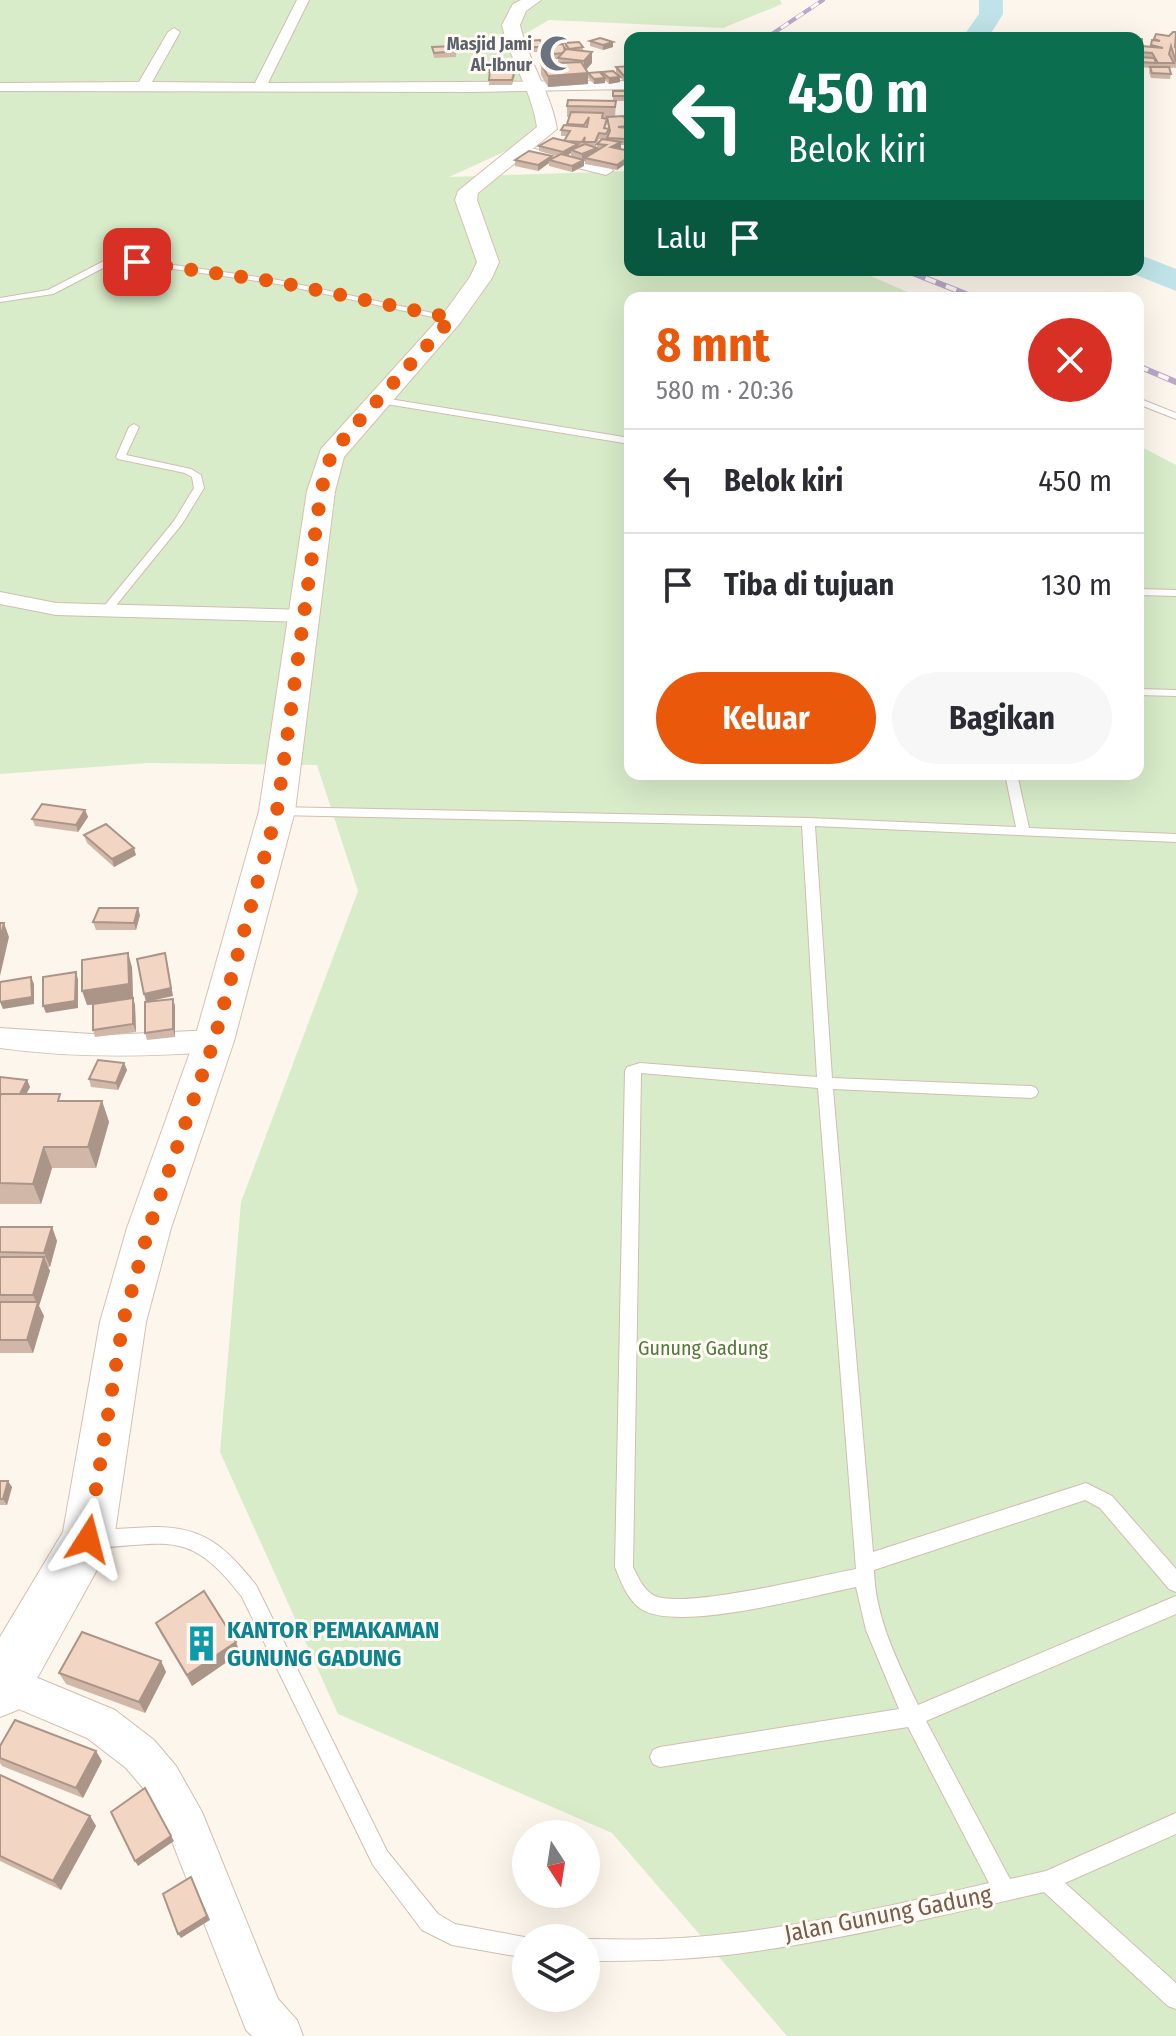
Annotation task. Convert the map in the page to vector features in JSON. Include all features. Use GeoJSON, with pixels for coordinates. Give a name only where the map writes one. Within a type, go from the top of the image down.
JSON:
{"type":"FeatureCollection","features":[{"type":"Feature","properties":{"kind":"street"},"geometry":{"type":"LineString","coordinates":[[261,85],[268,65],[303,0]]}},
{"type":"Feature","properties":{"kind":"street"},"geometry":{"type":"LineString","coordinates":[[281,2036],[262,2014],[187,1827],[162,1780],[140,1754],[101,1724],[2,1686],[88,1539],[123,1322],[149,1228],[214,1041],[277,811],[321,491],[331,455],[452,318],[481,278],[488,262],[466,200],[468,191],[547,129],[544,110],[532,88],[511,25],[519,8],[533,0]]}},
{"type":"Feature","properties":{"kind":"street"},"geometry":{"type":"LineString","coordinates":[[143,87],[174,32]]}},
{"type":"Feature","properties":{"kind":"street"},"geometry":{"type":"LineString","coordinates":[[0,87],[261,85],[532,88],[624,85]]}},
{"type":"Feature","properties":{"kind":"street"},"geometry":{"type":"LineString","coordinates":[[523,150],[606,171]]}},
{"type":"Feature","properties":{"kind":"street"},"geometry":{"type":"LineString","coordinates":[[0,598],[56,609],[105,612],[305,616]]}},
{"type":"Feature","properties":{"kind":"street"},"geometry":{"type":"LineString","coordinates":[[0,1038],[52,1046],[92,1047],[144,1047],[214,1041]]}},
{"type":"Feature","properties":{"kind":"lane"},"geometry":{"type":"LineString","coordinates":[[0,300],[50,292],[105,264],[125,260],[278,282],[452,318]]}},
{"type":"Feature","properties":{"kind":"lane"},"geometry":{"type":"LineString","coordinates":[[377,400],[624,440]]}},
{"type":"Feature","properties":{"kind":"lane"},"geometry":{"type":"LineString","coordinates":[[1144,403],[1176,416]]}},
{"type":"Feature","properties":{"kind":"lane"},"geometry":{"type":"LineString","coordinates":[[105,612],[178,522],[199,488],[196,475],[188,471],[121,457],[134,427]]}},
{"type":"Feature","properties":{"kind":"lane"},"geometry":{"type":"LineString","coordinates":[[1144,592],[1176,593]]}},
{"type":"Feature","properties":{"kind":"lane"},"geometry":{"type":"LineString","coordinates":[[1144,692],[1176,693]]}},
{"type":"Feature","properties":{"kind":"lane"},"geometry":{"type":"LineString","coordinates":[[1012,780],[1023,830]]}},
{"type":"Feature","properties":{"kind":"lane"},"geometry":{"type":"LineString","coordinates":[[277,811],[808,822],[1176,838]]}},
{"type":"Feature","properties":{"kind":"lane"},"geometry":{"type":"LineString","coordinates":[[808,822],[825,1083],[863,1570],[869,1612],[887,1662],[1005,1891]]}},
{"type":"Feature","properties":{"kind":"lane"},"geometry":{"type":"LineString","coordinates":[[1031,1092],[825,1083],[640,1068],[632,1071],[624,1567],[637,1594],[655,1606],[690,1609],[863,1570],[1086,1491],[1106,1502],[1176,1583]]}},
{"type":"Feature","properties":{"kind":"lane"},"geometry":{"type":"LineString","coordinates":[[88,1539],[183,1537],[211,1550],[231,1567],[249,1591],[380,1858],[430,1922],[452,1934],[512,1945]]}},
{"type":"Feature","properties":{"kind":"lane"},"geometry":{"type":"LineString","coordinates":[[660,1757],[915,1716],[1176,1605]]}},
{"type":"Feature","properties":{"kind":"lane","name":"Jalan Gunung Gadung"},"geometry":{"type":"LineString","coordinates":[[600,1950],[661,1950],[754,1941],[851,1925],[1047,1881],[1176,1823]]}},
{"type":"Feature","properties":{"kind":"lane"},"geometry":{"type":"LineString","coordinates":[[1047,1881],[1176,1998]]}},
{"type":"Feature","properties":{"kind":"green space","name":"Gunung Gadung"},"geometry":{"type":"Polygon","coordinates":[[[0,0],[780,0],[782,4],[723,28],[549,20],[516,39],[532,88],[539,136],[449,177],[624,171],[624,276],[871,276],[907,292],[624,292],[624,780],[1144,780],[1144,448],[1176,465],[1176,2036],[787,2036],[612,1833],[600,1828],[600,1820],[582,1820],[338,1714],[220,1452],[241,1202],[358,891],[317,765],[148,763],[0,774],[0,0]]]}},
{"type":"Feature","properties":{"kind":"building"},"geometry":{"type":"Polygon","coordinates":[[[1176,32],[1176,62],[1171,46],[1169,54],[1174,63],[1158,63],[1152,53],[1144,52],[1144,46],[1163,48],[1151,45],[1152,40],[1160,41],[1154,39],[1156,34],[1169,36],[1176,32]]]}},
{"type":"Feature","properties":{"kind":"building"},"geometry":{"type":"Polygon","coordinates":[[[600,38],[613,42],[603,45],[590,41],[600,38]]]}},
{"type":"Feature","properties":{"kind":"building"},"geometry":{"type":"Polygon","coordinates":[[[540,40],[543,47],[530,47],[528,41],[540,40]]]}},
{"type":"Feature","properties":{"kind":"building"},"geometry":{"type":"Polygon","coordinates":[[[579,42],[583,47],[569,49],[565,43],[579,42]]]}},
{"type":"Feature","properties":{"kind":"building"},"geometry":{"type":"Polygon","coordinates":[[[563,44],[565,51],[554,54],[550,45],[563,44]]]}},
{"type":"Feature","properties":{"kind":"building"},"geometry":{"type":"Polygon","coordinates":[[[455,46],[456,51],[434,53],[432,47],[455,46]]]}},
{"type":"Feature","properties":{"kind":"building"},"geometry":{"type":"Polygon","coordinates":[[[566,49],[592,52],[584,61],[558,58],[566,49]]]}},
{"type":"Feature","properties":{"kind":"building"},"geometry":{"type":"Polygon","coordinates":[[[1144,57],[1154,58],[1156,63],[1144,62],[1144,57]]]}},
{"type":"Feature","properties":{"kind":"building"},"geometry":{"type":"Polygon","coordinates":[[[506,61],[507,67],[485,68],[484,62],[506,61]]]}},
{"type":"Feature","properties":{"kind":"building"},"geometry":{"type":"Polygon","coordinates":[[[581,62],[588,73],[548,76],[541,64],[581,62]]]}},
{"type":"Feature","properties":{"kind":"building"},"geometry":{"type":"Polygon","coordinates":[[[1150,67],[1169,67],[1171,74],[1152,73],[1150,67]]]}},
{"type":"Feature","properties":{"kind":"building"},"geometry":{"type":"Polygon","coordinates":[[[490,70],[515,70],[512,80],[489,80],[490,70]]]}},
{"type":"Feature","properties":{"kind":"building"},"geometry":{"type":"Polygon","coordinates":[[[613,71],[620,77],[609,78],[602,72],[613,71]]]}},
{"type":"Feature","properties":{"kind":"building"},"geometry":{"type":"Polygon","coordinates":[[[600,72],[605,78],[594,79],[588,73],[600,72]]]}},
{"type":"Feature","properties":{"kind":"building"},"geometry":{"type":"Polygon","coordinates":[[[613,91],[624,91],[624,96],[613,96],[613,91]]]}},
{"type":"Feature","properties":{"kind":"building"},"geometry":{"type":"Polygon","coordinates":[[[568,100],[616,101],[615,107],[567,106],[568,100]]]}},
{"type":"Feature","properties":{"kind":"building"},"geometry":{"type":"Polygon","coordinates":[[[571,112],[603,113],[602,118],[607,119],[604,128],[609,129],[606,134],[599,133],[595,142],[584,142],[585,137],[582,142],[564,141],[570,131],[561,130],[564,125],[587,127],[589,117],[584,125],[567,124],[571,112]]]}},
{"type":"Feature","properties":{"kind":"building"},"geometry":{"type":"Polygon","coordinates":[[[624,116],[624,126],[618,127],[624,128],[624,139],[607,138],[610,131],[607,117],[624,116]]]}},
{"type":"Feature","properties":{"kind":"building"},"geometry":{"type":"Polygon","coordinates":[[[553,138],[578,144],[563,152],[539,146],[553,138]]]}},
{"type":"Feature","properties":{"kind":"building"},"geometry":{"type":"Polygon","coordinates":[[[602,139],[621,142],[611,147],[624,150],[624,160],[617,165],[585,158],[606,145],[597,144],[602,139]]]}},
{"type":"Feature","properties":{"kind":"building"},"geometry":{"type":"Polygon","coordinates":[[[585,144],[597,148],[582,154],[571,150],[585,144]]]}},
{"type":"Feature","properties":{"kind":"building"},"geometry":{"type":"Polygon","coordinates":[[[529,151],[552,156],[538,165],[515,160],[529,151]]]}},
{"type":"Feature","properties":{"kind":"building"},"geometry":{"type":"Polygon","coordinates":[[[561,154],[584,160],[572,166],[549,160],[561,154]]]}},
{"type":"Feature","properties":{"kind":"building"},"geometry":{"type":"Polygon","coordinates":[[[42,804],[85,810],[76,825],[32,819],[42,804]]]}},
{"type":"Feature","properties":{"kind":"building"},"geometry":{"type":"Polygon","coordinates":[[[106,824],[134,848],[112,859],[84,835],[106,824]]]}},
{"type":"Feature","properties":{"kind":"building"},"geometry":{"type":"Polygon","coordinates":[[[99,908],[138,908],[134,923],[93,922],[99,908]]]}},
{"type":"Feature","properties":{"kind":"building"},"geometry":{"type":"Polygon","coordinates":[[[128,953],[129,984],[82,991],[82,960],[128,953]]]}},
{"type":"Feature","properties":{"kind":"building"},"geometry":{"type":"Polygon","coordinates":[[[165,953],[171,988],[144,994],[137,959],[165,953]]]}},
{"type":"Feature","properties":{"kind":"building"},"geometry":{"type":"Polygon","coordinates":[[[76,972],[75,1001],[43,1006],[43,977],[76,972]]]}},
{"type":"Feature","properties":{"kind":"building"},"geometry":{"type":"Polygon","coordinates":[[[31,977],[32,997],[0,1002],[0,982],[31,977]]]}},
{"type":"Feature","properties":{"kind":"building"},"geometry":{"type":"Polygon","coordinates":[[[133,998],[133,1024],[93,1030],[93,1004],[133,998]]]}},
{"type":"Feature","properties":{"kind":"building"},"geometry":{"type":"Polygon","coordinates":[[[173,999],[173,1029],[145,1033],[145,1002],[173,999]]]}},
{"type":"Feature","properties":{"kind":"building"},"geometry":{"type":"Polygon","coordinates":[[[98,1060],[124,1063],[116,1083],[89,1079],[98,1060]]]}},
{"type":"Feature","properties":{"kind":"building"},"geometry":{"type":"Polygon","coordinates":[[[0,1077],[27,1080],[20,1094],[1,1094],[0,1097],[0,1077]]]}},
{"type":"Feature","properties":{"kind":"building"},"geometry":{"type":"Polygon","coordinates":[[[1,1094],[60,1094],[58,1101],[102,1101],[88,1147],[44,1147],[33,1184],[0,1183],[1,1094]]]}},
{"type":"Feature","properties":{"kind":"building"},"geometry":{"type":"Polygon","coordinates":[[[0,1227],[52,1227],[44,1253],[0,1252],[0,1227]]]}},
{"type":"Feature","properties":{"kind":"building"},"geometry":{"type":"Polygon","coordinates":[[[0,1257],[44,1257],[33,1295],[0,1295],[0,1257]]]}},
{"type":"Feature","properties":{"kind":"building"},"geometry":{"type":"Polygon","coordinates":[[[0,1302],[38,1302],[27,1340],[0,1340],[0,1302]]]}},
{"type":"Feature","properties":{"kind":"building"},"geometry":{"type":"Polygon","coordinates":[[[0,1481],[8,1481],[3,1499],[0,1499],[0,1481]]]}},
{"type":"Feature","properties":{"kind":"building","name":"KANTOR PEMAKAMAN GUNUNG GADUNG"},"geometry":{"type":"Polygon","coordinates":[[[204,1591],[236,1642],[187,1675],[156,1623],[204,1591]]]}},
{"type":"Feature","properties":{"kind":"building"},"geometry":{"type":"Polygon","coordinates":[[[82,1632],[161,1661],[139,1702],[59,1673],[82,1632]]]}},
{"type":"Feature","properties":{"kind":"building"},"geometry":{"type":"Polygon","coordinates":[[[15,1720],[96,1751],[76,1788],[0,1758],[0,1746],[15,1720]]]}},
{"type":"Feature","properties":{"kind":"building"},"geometry":{"type":"Polygon","coordinates":[[[0,1775],[90,1816],[53,1881],[0,1856],[0,1775]]]}},
{"type":"Feature","properties":{"kind":"building"},"geometry":{"type":"Polygon","coordinates":[[[145,1788],[171,1836],[135,1861],[111,1812],[145,1788]]]}},
{"type":"Feature","properties":{"kind":"building"},"geometry":{"type":"Polygon","coordinates":[[[191,1877],[207,1916],[178,1934],[163,1894],[191,1877]]]}},
{"type":"Feature","properties":{"kind":"waterway"},"geometry":{"type":"LineString","coordinates":[[979,32],[991,14],[991,0]]}},
{"type":"Feature","properties":{"kind":"waterway"},"geometry":{"type":"LineString","coordinates":[[1144,267],[1176,281]]}},
{"type":"Feature","properties":{"kind":"railway"},"geometry":{"type":"LineString","coordinates":[[775,32],[823,0]]}},
{"type":"Feature","properties":{"kind":"railway"},"geometry":{"type":"LineString","coordinates":[[920,276],[961,292]]}},
{"type":"Feature","properties":{"kind":"railway"},"geometry":{"type":"LineString","coordinates":[[1144,369],[1176,382]]}},
{"type":"Feature","properties":{"kind":"place","name":"Masjid Jami Al-Ibnur"},"geometry":{"type":"Point","coordinates":[558,54]}},
{"type":"Feature","properties":{"kind":"place","name":"KANTOR PEMAKAMAN GUNUNG GADUNG"},"geometry":{"type":"Point","coordinates":[201,1644]}},
{"type":"Feature","properties":{"kind":"route"},"geometry":{"type":"LineString","coordinates":[[88,1539],[123,1322],[149,1228],[214,1041],[277,811],[321,491],[331,455],[452,318],[352,295],[137,262]]}}]}
